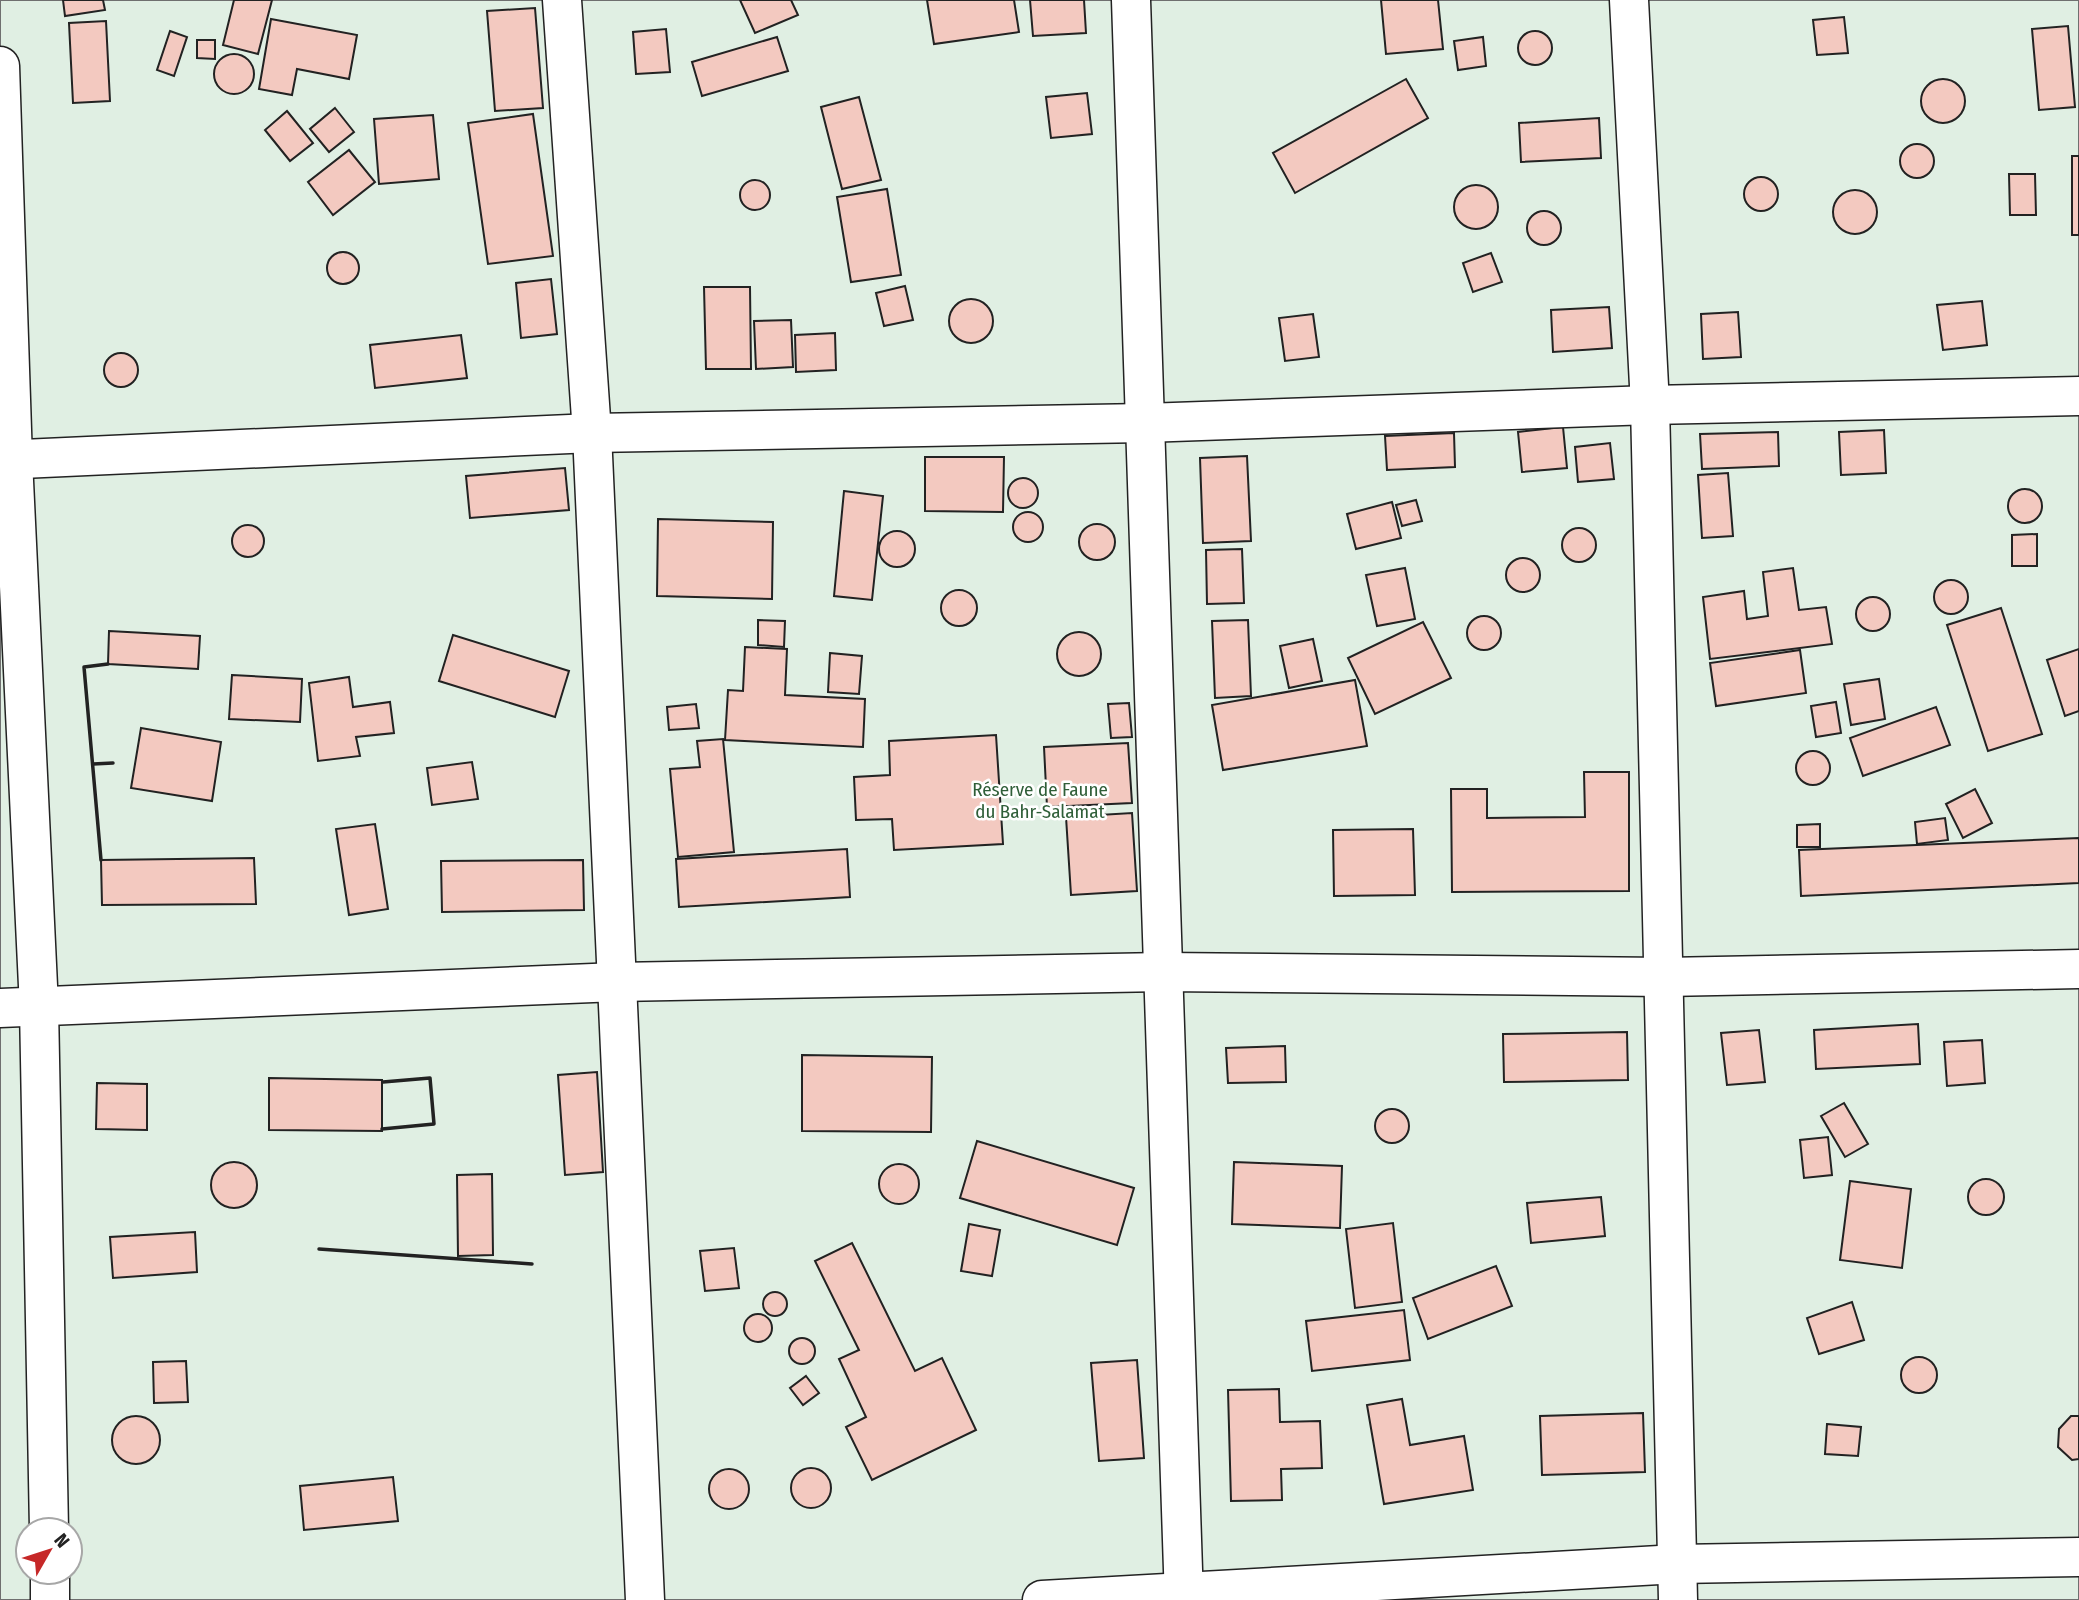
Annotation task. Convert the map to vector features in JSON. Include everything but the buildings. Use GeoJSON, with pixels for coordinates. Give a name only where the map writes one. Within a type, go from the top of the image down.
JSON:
{"type":"FeatureCollection","features":[{"type":"Feature","properties":{"kind":"street"},"geometry":{"type":"LineString","coordinates":[[562,0],[592,433],[645,1600]]}},
{"type":"Feature","properties":{"kind":"street"},"geometry":{"type":"LineString","coordinates":[[1131,0],[1184,1596]]}},
{"type":"Feature","properties":{"kind":"street"},"geometry":{"type":"LineString","coordinates":[[1629,0],[1650,405],[1677,1582]]}},
{"type":"Feature","properties":{"kind":"street"},"geometry":{"type":"LineString","coordinates":[[0,66],[7,460],[18,535],[39,1007],[49,1516]]}},
{"type":"Feature","properties":{"kind":"street"},"geometry":{"type":"LineString","coordinates":[[7,460],[592,433],[1145,423],[1650,405],[2079,396]]}},
{"type":"Feature","properties":{"kind":"street"},"geometry":{"type":"LineString","coordinates":[[0,1008],[617,982],[1163,972],[1665,976],[2079,969]]}},
{"type":"Feature","properties":{"kind":"street"},"geometry":{"type":"LineString","coordinates":[[1042,1600],[1677,1582],[2079,1557]]}},
{"type":"Feature","properties":{"kind":"green space","name":"Réserve de Faune du Bahr-Salamat"},"geometry":{"type":"Polygon","coordinates":[[[0,0],[2079,0],[2079,1600],[0,1600],[0,0]]]}},
{"type":"Feature","properties":{"kind":"wall"},"geometry":{"type":"LineString","coordinates":[[101,860],[84,667],[108,664]]}},
{"type":"Feature","properties":{"kind":"wall"},"geometry":{"type":"LineString","coordinates":[[93,764],[113,763]]}},
{"type":"Feature","properties":{"kind":"wall"},"geometry":{"type":"LineString","coordinates":[[382,1129],[434,1124],[430,1078],[383,1082]]}},
{"type":"Feature","properties":{"kind":"wall"},"geometry":{"type":"LineString","coordinates":[[319,1249],[532,1264]]}}]}
